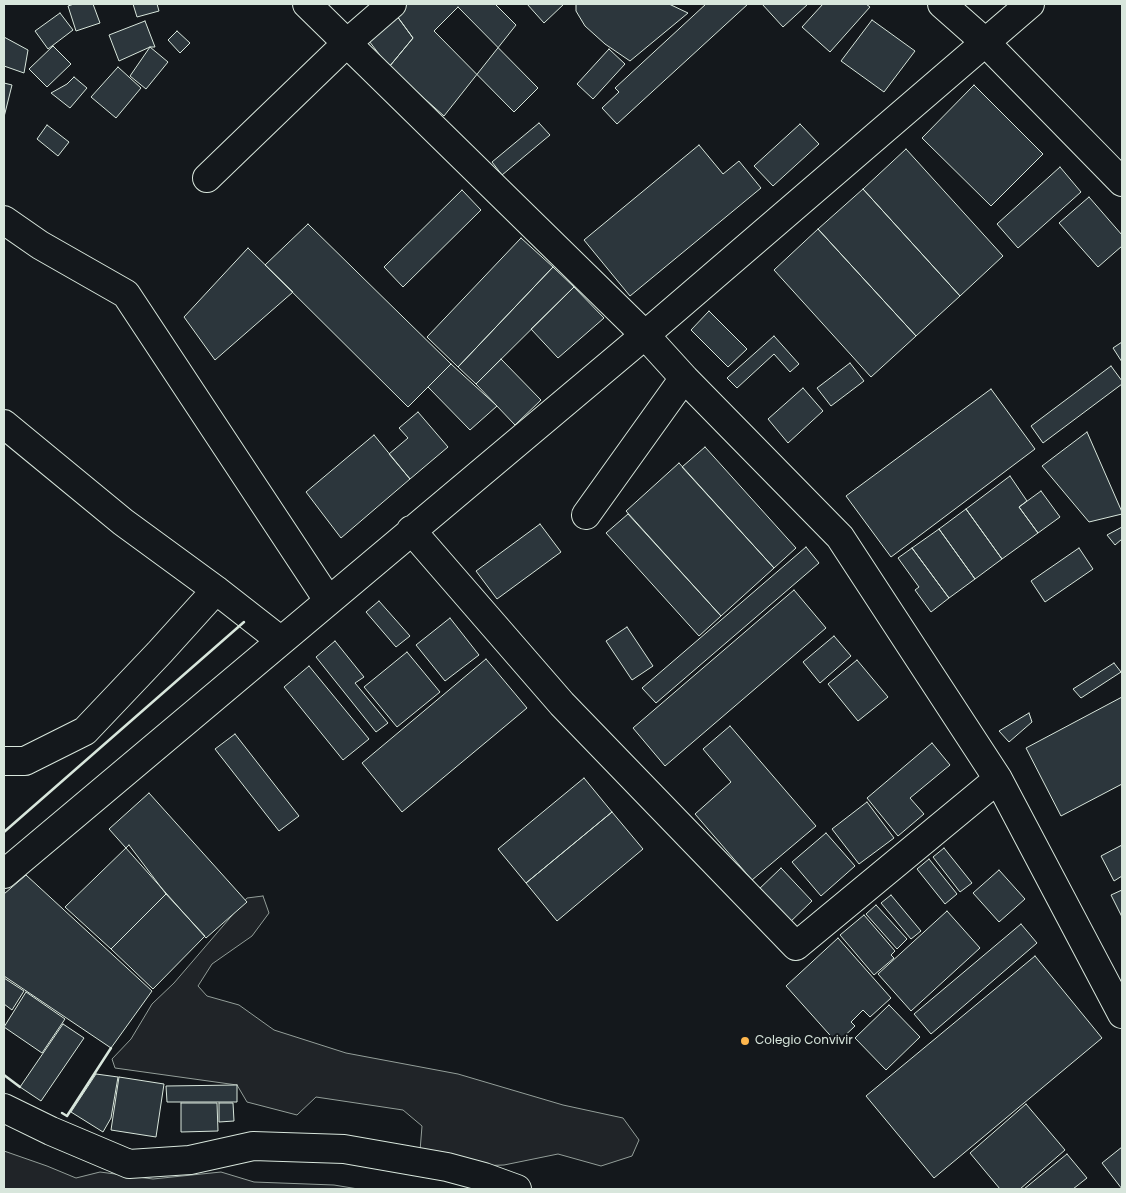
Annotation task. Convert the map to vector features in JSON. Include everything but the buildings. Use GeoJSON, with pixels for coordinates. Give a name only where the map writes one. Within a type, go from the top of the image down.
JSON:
{"type":"FeatureCollection","features":[{"type":"Feature","properties":{"kind":"street"},"geometry":{"type":"LineString","coordinates":[[307,4],[645,335],[684,378],[840,537],[998,779],[1122,1014]]}},
{"type":"Feature","properties":{"kind":"street"},"geometry":{"type":"LineString","coordinates":[[207,178],[347,43],[392,4]]}},
{"type":"Feature","properties":{"kind":"street"},"geometry":{"type":"LineString","coordinates":[[942,4],[985,42],[1122,182]]}},
{"type":"Feature","properties":{"kind":"street"},"geometry":{"type":"LineString","coordinates":[[4,874],[645,335],[1030,4]]}},
{"type":"Feature","properties":{"kind":"street"},"geometry":{"type":"LineString","coordinates":[[4,220],[40,245],[126,294],[328,600]]}},
{"type":"Feature","properties":{"kind":"street"},"geometry":{"type":"LineString","coordinates":[[586,514],[684,378]]}},
{"type":"Feature","properties":{"kind":"street"},"geometry":{"type":"LineString","coordinates":[[4,424],[123,522],[216,590],[280,640]]}},
{"type":"Feature","properties":{"kind":"street"},"geometry":{"type":"LineString","coordinates":[[411,530],[562,704],[796,946],[998,779]]}},
{"type":"Feature","properties":{"kind":"street"},"geometry":{"type":"LineString","coordinates":[[4,760],[24,761],[85,731],[216,590]]}},
{"type":"Feature","properties":{"kind":"street"},"geometry":{"type":"LineString","coordinates":[[4,1108],[51,1131],[129,1164],[190,1160],[253,1146],[344,1149],[447,1167],[484,1177],[517,1189]]}},
{"type":"Feature","properties":{"kind":"shaded area"},"geometry":{"type":"Polygon","coordinates":[[[263,896],[269,913],[252,936],[212,964],[198,986],[207,996],[239,1005],[274,1030],[346,1053],[458,1074],[563,1105],[623,1118],[639,1140],[632,1156],[601,1166],[558,1154],[504,1165],[448,1167],[420,1151],[422,1126],[403,1110],[316,1097],[297,1115],[247,1102],[237,1085],[115,1068],[112,1059],[131,1039],[152,1004],[174,983],[247,898],[263,896]]]}},
{"type":"Feature","properties":{"kind":"shaded area"},"geometry":{"type":"Polygon","coordinates":[[[4,1151],[76,1178],[100,1172],[153,1179],[221,1172],[254,1182],[334,1185],[358,1189],[4,1189],[4,1151]]]}},
{"type":"Feature","properties":{"kind":"wall"},"geometry":{"type":"LineString","coordinates":[[4,832],[244,622]]}},
{"type":"Feature","properties":{"kind":"wall"},"geometry":{"type":"LineString","coordinates":[[62,1113],[67,1116],[111,1048]]}},
{"type":"Feature","properties":{"kind":"wall"},"geometry":{"type":"LineString","coordinates":[[4,1075],[20,1087]]}},
{"type":"Feature","properties":{"kind":"place","name":"Colegio Convivir"},"geometry":{"type":"Point","coordinates":[745,1041]}}]}
